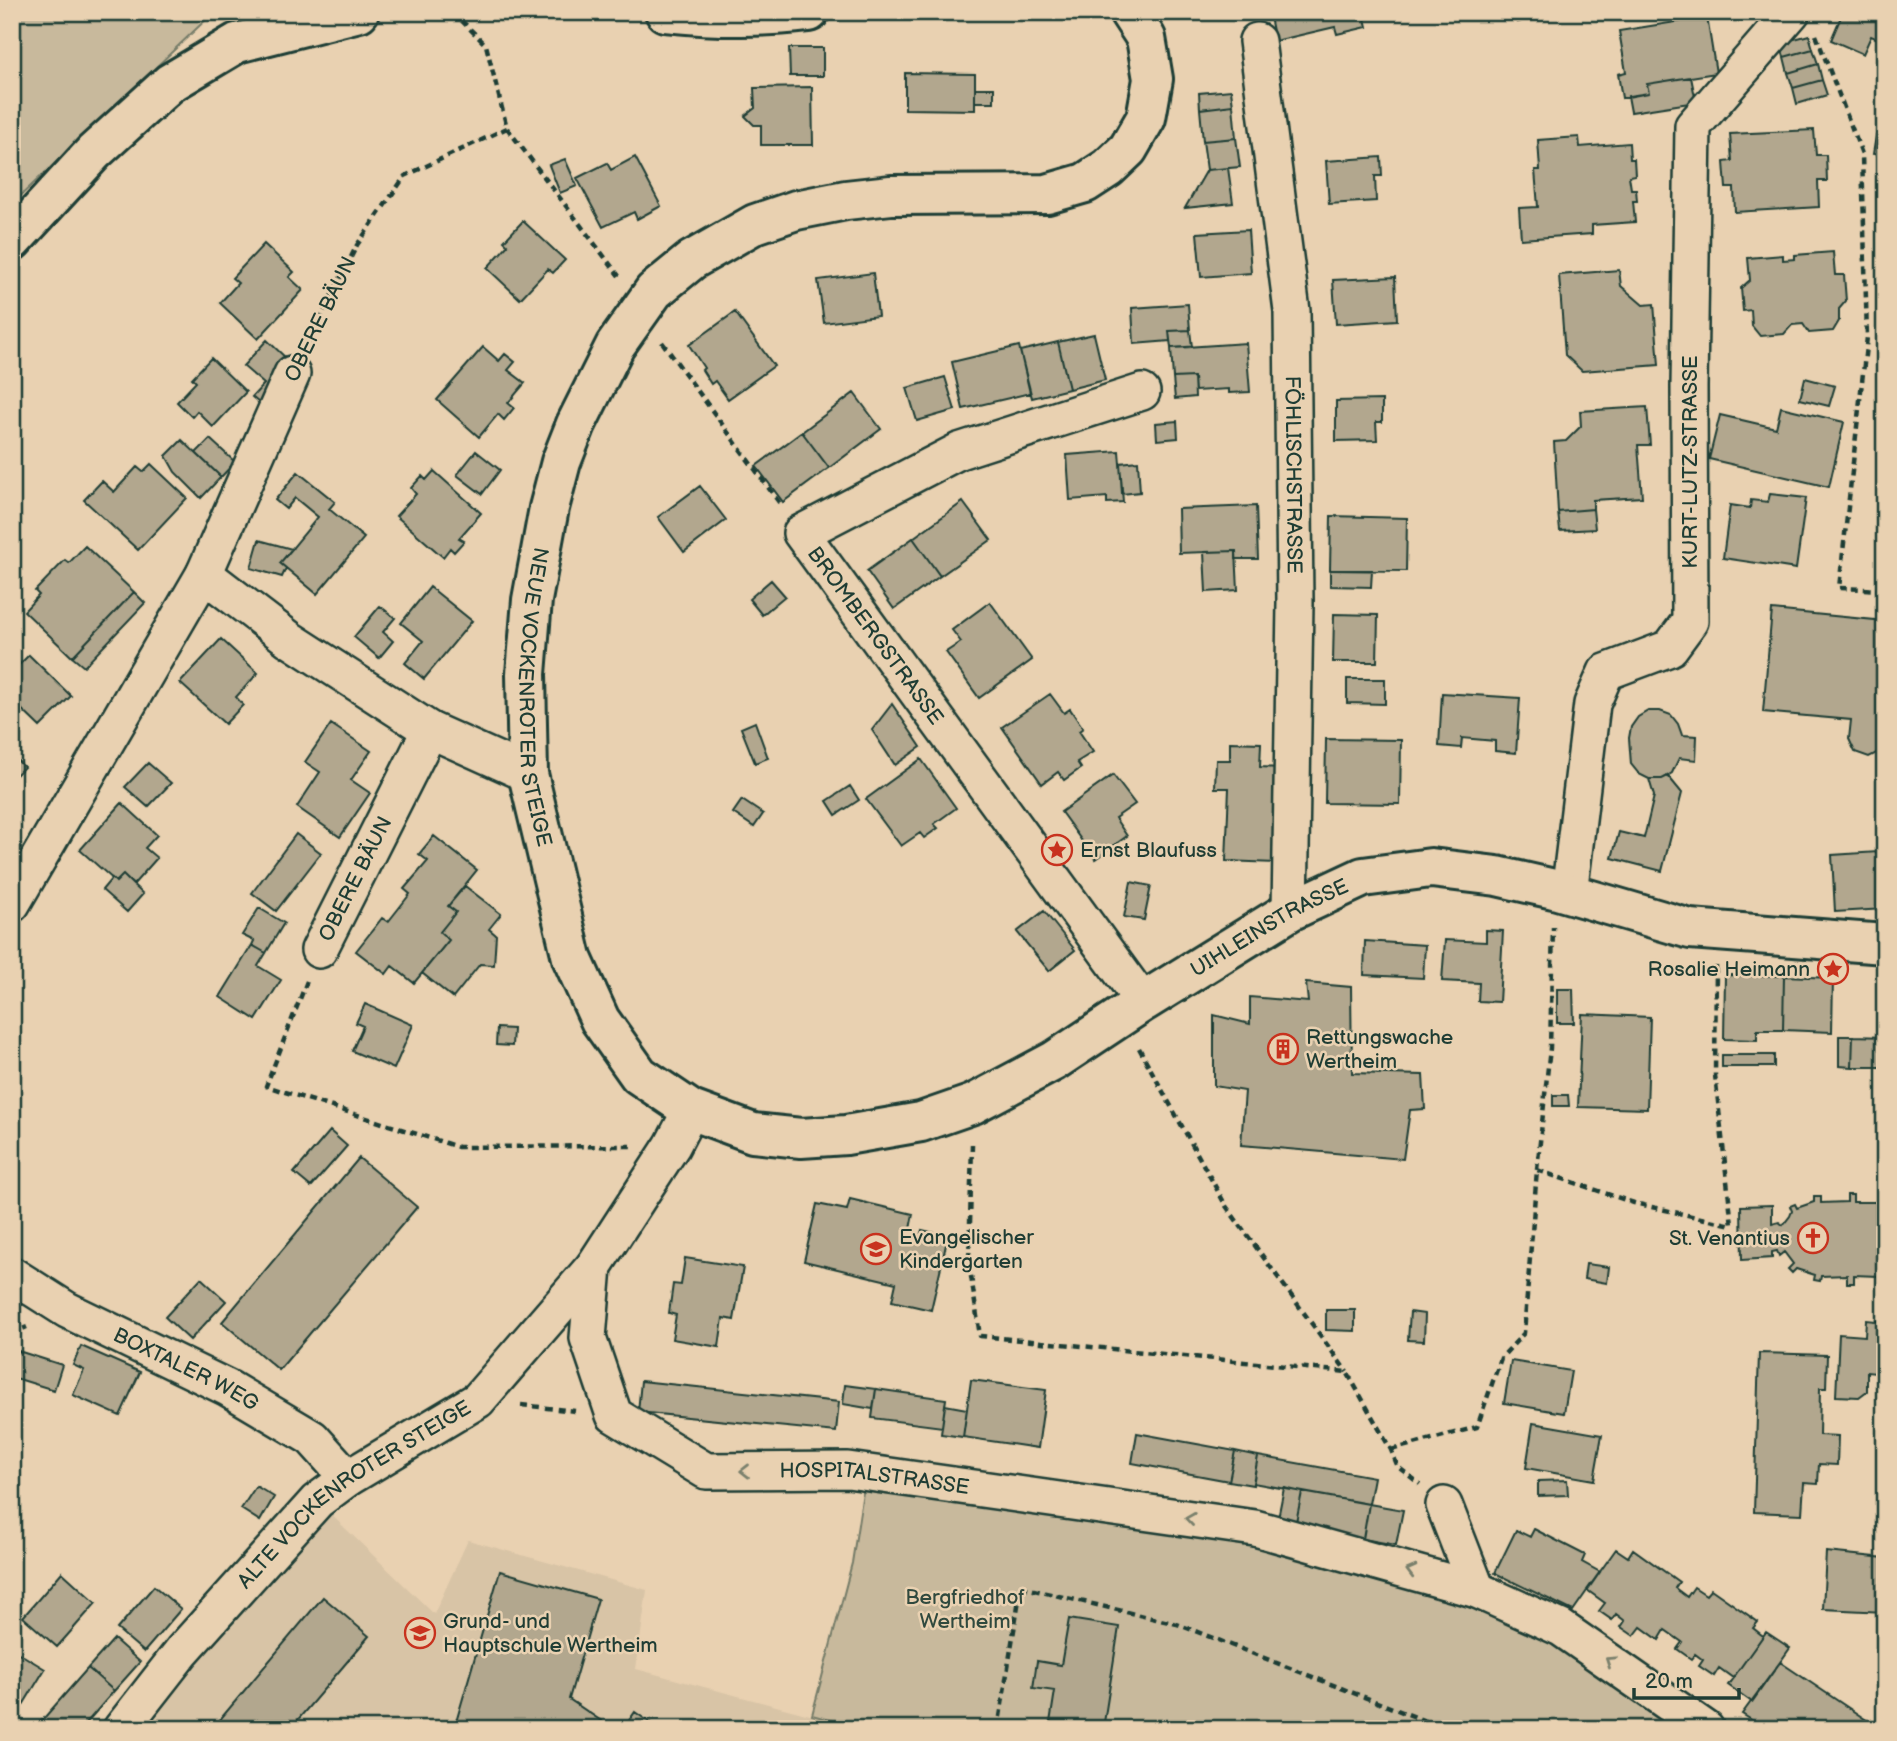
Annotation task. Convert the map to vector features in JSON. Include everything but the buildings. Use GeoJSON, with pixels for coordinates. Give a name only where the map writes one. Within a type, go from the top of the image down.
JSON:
{"type":"FeatureCollection","features":[{"type":"Feature","properties":{"kind":"main road"},"geometry":{"type":"LineString","coordinates":[[12,242],[94,152],[170,83],[237,43],[359,12]]}},
{"type":"Feature","properties":{"kind":"main road"},"geometry":{"type":"LineString","coordinates":[[665,12],[703,16],[779,16],[809,12]]}},
{"type":"Feature","properties":{"kind":"main road","name":"NEUE VOCKENROTER STEIGE"},"geometry":{"type":"LineString","coordinates":[[691,1110],[639,1075],[600,1020],[572,958],[528,774],[526,674],[532,600],[549,508],[561,462],[576,424],[615,346],[641,306],[673,274],[720,242],[755,224],[796,211],[846,200],[891,195],[1047,194],[1085,183],[1108,169],[1128,149],[1146,118],[1153,79],[1146,38],[1135,14]]}},
{"type":"Feature","properties":{"kind":"main road","name":"UIHLEINSTRASSE"},"geometry":{"type":"LineString","coordinates":[[691,1110],[753,1133],[802,1138],[846,1135],[921,1122],[972,1104],[1054,1061],[1290,911],[1363,877],[1431,868],[1497,876],[1690,929],[1885,944]]}},
{"type":"Feature","properties":{"kind":"street","name":"KURT-LUTZ-STRASSE"},"geometry":{"type":"LineString","coordinates":[[1562,892],[1592,704],[1606,672],[1670,648],[1690,621],[1689,387],[1693,126],[1802,19]]}},
{"type":"Feature","properties":{"kind":"street","name":"FÖHLISCHSTRASSE"},"geometry":{"type":"LineString","coordinates":[[1257,41],[1292,311],[1294,603],[1290,911]]}},
{"type":"Feature","properties":{"kind":"street","name":"OBERE BÄUN"},"geometry":{"type":"LineString","coordinates":[[12,904],[204,574],[292,374]]}},
{"type":"Feature","properties":{"kind":"street","name":"BROMBERGSTRASSE"},"geometry":{"type":"LineString","coordinates":[[1132,1009],[801,533],[959,451],[1142,392]]}},
{"type":"Feature","properties":{"kind":"street"},"geometry":{"type":"LineString","coordinates":[[204,574],[289,639],[430,730],[528,774]]}},
{"type":"Feature","properties":{"kind":"street","name":"OBERE BÄUN"},"geometry":{"type":"LineString","coordinates":[[319,950],[430,730]]}},
{"type":"Feature","properties":{"kind":"street"},"geometry":{"type":"LineString","coordinates":[[614,1415],[588,1338],[593,1266],[671,1146],[691,1110]]}},
{"type":"Feature","properties":{"kind":"street","name":"ALTE VOCKENROTER STEIGE"},"geometry":{"type":"LineString","coordinates":[[121,1729],[182,1651],[317,1501],[348,1478],[478,1400],[593,1266]]}},
{"type":"Feature","properties":{"kind":"street","name":"BOXTALER WEG"},"geometry":{"type":"LineString","coordinates":[[12,1275],[67,1310],[228,1388],[312,1438],[348,1478]]}},
{"type":"Feature","properties":{"kind":"street","name":"HOSPITALSTRASSE"},"geometry":{"type":"LineString","coordinates":[[614,1415],[706,1471],[848,1470],[1255,1528],[1477,1590],[1561,1628],[1706,1729]]}},
{"type":"Feature","properties":{"kind":"street"},"geometry":{"type":"LineString","coordinates":[[1444,1505],[1477,1590]]}},
{"type":"Feature","properties":{"kind":"path"},"geometry":{"type":"LineString","coordinates":[[453,12],[486,46]]}},
{"type":"Feature","properties":{"kind":"path"},"geometry":{"type":"LineString","coordinates":[[1802,19],[1862,155],[1867,337],[1839,588],[1885,590]]}},
{"type":"Feature","properties":{"kind":"path","name":"OBERE BÄUN"},"geometry":{"type":"LineString","coordinates":[[292,374],[357,245],[405,176],[507,128]]}},
{"type":"Feature","properties":{"kind":"path"},"geometry":{"type":"LineString","coordinates":[[1391,1450],[1476,1427],[1501,1358],[1524,1333],[1562,892]]}},
{"type":"Feature","properties":{"kind":"path"},"geometry":{"type":"LineString","coordinates":[[1537,1170],[1634,1203],[1732,1225],[1715,1074],[1716,932]]}},
{"type":"Feature","properties":{"kind":"path"},"geometry":{"type":"LineString","coordinates":[[319,950],[266,1086],[458,1147],[671,1146]]}},
{"type":"Feature","properties":{"kind":"path"},"geometry":{"type":"LineString","coordinates":[[1132,1009],[1226,1206],[1347,1372],[1398,1467],[1444,1505]]}},
{"type":"Feature","properties":{"kind":"path"},"geometry":{"type":"LineString","coordinates":[[972,1104],[968,1263],[980,1336],[1347,1372]]}},
{"type":"Feature","properties":{"kind":"path"},"geometry":{"type":"LineString","coordinates":[[478,1400],[614,1415]]}},
{"type":"Feature","properties":{"kind":"path"},"geometry":{"type":"LineString","coordinates":[[998,1729],[1021,1587],[1177,1623],[1446,1729]]}},
{"type":"Feature","properties":{"kind":"shaded area","name":"Grund- und Hauptschule Wertheim"},"geometry":{"type":"Polygon","coordinates":[[[317,1501],[434,1614],[468,1540],[647,1590],[636,1669],[863,1729],[121,1729],[317,1501]]]}},
{"type":"Feature","properties":{"kind":"green space"},"geometry":{"type":"Polygon","coordinates":[[[12,12],[214,12],[12,204],[12,12]]]}},
{"type":"Feature","properties":{"kind":"green space","name":"Bergfriedhof Wertheim"},"geometry":{"type":"Polygon","coordinates":[[[866,1473],[1255,1528],[1477,1590],[1706,1729],[863,1729],[812,1715],[852,1563],[866,1473]]]}},
{"type":"Feature","properties":{"kind":"place","name":"Ernst Blaufuss"},"geometry":{"type":"Point","coordinates":[1057,850]}},
{"type":"Feature","properties":{"kind":"place","name":"Rosalie Heimann"},"geometry":{"type":"Point","coordinates":[1833,969]}},
{"type":"Feature","properties":{"kind":"place","name":"Rettungswache Wertheim"},"geometry":{"type":"Point","coordinates":[1283,1049]}},
{"type":"Feature","properties":{"kind":"place","name":"St. Venantius"},"geometry":{"type":"Point","coordinates":[1813,1238]}},
{"type":"Feature","properties":{"kind":"place","name":"Evangelischer Kindergarten"},"geometry":{"type":"Point","coordinates":[876,1249]}},
{"type":"Feature","properties":{"kind":"place","name":"Grund- und Hauptschule Wertheim"},"geometry":{"type":"Point","coordinates":[420,1633]}}]}
